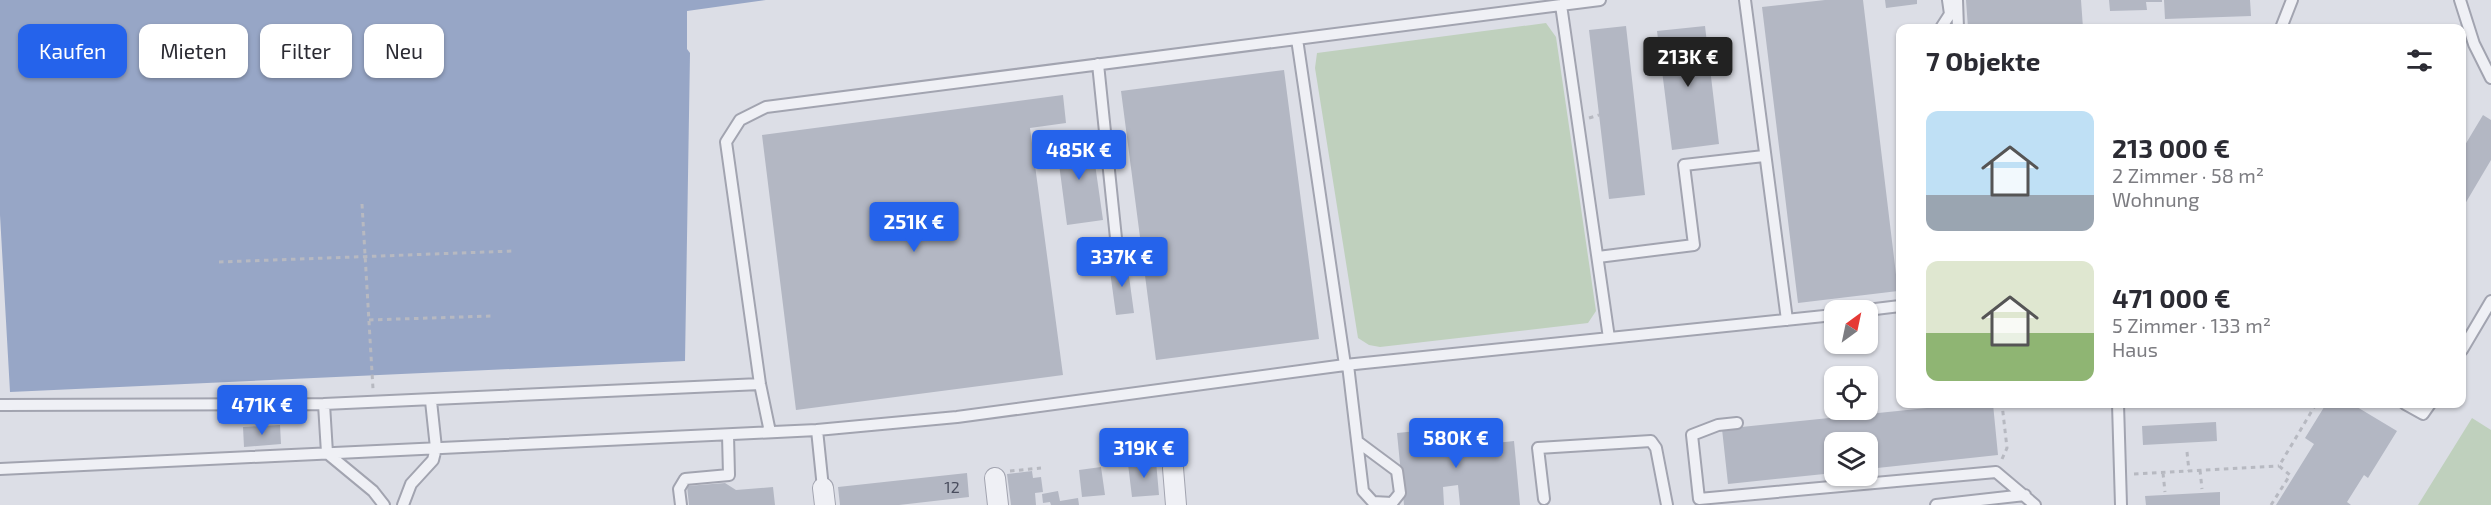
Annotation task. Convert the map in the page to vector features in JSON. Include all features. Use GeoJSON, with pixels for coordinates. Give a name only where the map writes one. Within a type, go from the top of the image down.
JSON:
{"type":"FeatureCollection","features":[{"type":"Feature","properties":{"kind":"street"},"geometry":{"type":"LineString","coordinates":[[1173,468],[1176,505]]}},
{"type":"Feature","properties":{"kind":"street"},"geometry":{"type":"LineString","coordinates":[[995,478],[998,505]]}},
{"type":"Feature","properties":{"kind":"lane"},"geometry":{"type":"LineString","coordinates":[[770,432],[760,384],[726,142],[740,120],[766,107],[1600,0]]}},
{"type":"Feature","properties":{"kind":"lane"},"geometry":{"type":"LineString","coordinates":[[1745,0],[1787,320]]}},
{"type":"Feature","properties":{"kind":"lane"},"geometry":{"type":"LineString","coordinates":[[1944,24],[1950,14],[1947,0]]}},
{"type":"Feature","properties":{"kind":"lane"},"geometry":{"type":"LineString","coordinates":[[1957,0],[1958,24]]}},
{"type":"Feature","properties":{"kind":"lane"},"geometry":{"type":"LineString","coordinates":[[2283,24],[2292,0]]}},
{"type":"Feature","properties":{"kind":"lane"},"geometry":{"type":"LineString","coordinates":[[2460,0],[2474,44],[2491,78]]}},
{"type":"Feature","properties":{"kind":"lane"},"geometry":{"type":"LineString","coordinates":[[1561,5],[1609,338]]}},
{"type":"Feature","properties":{"kind":"lane"},"geometry":{"type":"LineString","coordinates":[[1297,39],[1347,365],[1363,491],[1373,502],[1392,503],[1400,493],[1397,471],[1358,442]]}},
{"type":"Feature","properties":{"kind":"lane"},"geometry":{"type":"LineString","coordinates":[[1094,251],[1117,248],[1098,64]]}},
{"type":"Feature","properties":{"kind":"lane"},"geometry":{"type":"LineString","coordinates":[[1598,256],[1694,245],[1684,165],[1764,156]]}},
{"type":"Feature","properties":{"kind":"lane"},"geometry":{"type":"LineString","coordinates":[[2466,343],[2491,301]]}},
{"type":"Feature","properties":{"kind":"lane"},"geometry":{"type":"LineString","coordinates":[[1878,309],[1896,306]]}},
{"type":"Feature","properties":{"kind":"lane"},"geometry":{"type":"LineString","coordinates":[[0,469],[817,430],[957,417],[1347,365],[1824,316]]}},
{"type":"Feature","properties":{"kind":"lane"},"geometry":{"type":"LineString","coordinates":[[0,405],[375,403],[760,384]]}},
{"type":"Feature","properties":{"kind":"lane"},"geometry":{"type":"LineString","coordinates":[[403,505],[411,484],[433,460],[436,448],[431,401]]}},
{"type":"Feature","properties":{"kind":"lane"},"geometry":{"type":"LineString","coordinates":[[324,404],[327,453],[373,491],[384,505]]}},
{"type":"Feature","properties":{"kind":"lane"},"geometry":{"type":"LineString","coordinates":[[2118,408],[2121,505]]}},
{"type":"Feature","properties":{"kind":"lane"},"geometry":{"type":"LineString","coordinates":[[2412,408],[2423,414],[2427,408]]}},
{"type":"Feature","properties":{"kind":"lane"},"geometry":{"type":"LineString","coordinates":[[1737,423],[1718,425],[1692,435],[1699,502],[1996,472],[2035,505]]}},
{"type":"Feature","properties":{"kind":"lane"},"geometry":{"type":"LineString","coordinates":[[817,430],[824,496]]}},
{"type":"Feature","properties":{"kind":"lane"},"geometry":{"type":"LineString","coordinates":[[681,505],[679,489],[685,479],[729,475],[728,435]]}},
{"type":"Feature","properties":{"kind":"lane"},"geometry":{"type":"LineString","coordinates":[[1544,499],[1538,448],[1651,441],[1656,448],[1667,505]]}},
{"type":"Feature","properties":{"kind":"lane"},"geometry":{"type":"LineString","coordinates":[[1936,505],[2025,495]]}},
{"type":"Feature","properties":{"kind":"path"},"geometry":{"type":"LineString","coordinates":[[362,204],[371,375],[375,403]]}},
{"type":"Feature","properties":{"kind":"path"},"geometry":{"type":"LineString","coordinates":[[219,262],[514,251]]}},
{"type":"Feature","properties":{"kind":"path"},"geometry":{"type":"LineString","coordinates":[[369,320],[491,316]]}},
{"type":"Feature","properties":{"kind":"path"},"geometry":{"type":"LineString","coordinates":[[1996,472],[2007,448],[2002,408]]}},
{"type":"Feature","properties":{"kind":"path"},"geometry":{"type":"LineString","coordinates":[[2279,466],[2314,408]]}},
{"type":"Feature","properties":{"kind":"path"},"geometry":{"type":"LineString","coordinates":[[2187,452],[2188,471]]}},
{"type":"Feature","properties":{"kind":"path"},"geometry":{"type":"LineString","coordinates":[[2119,474],[2279,466],[2290,475],[2271,505]]}},
{"type":"Feature","properties":{"kind":"path"},"geometry":{"type":"LineString","coordinates":[[995,478],[1006,471],[1041,468]]}},
{"type":"Feature","properties":{"kind":"path"},"geometry":{"type":"LineString","coordinates":[[2200,470],[2202,489]]}},
{"type":"Feature","properties":{"kind":"path"},"geometry":{"type":"LineString","coordinates":[[2163,473],[2165,492]]}},
{"type":"Feature","properties":{"kind":"green space"},"geometry":{"type":"Polygon","coordinates":[[[1546,23],[1556,37],[1596,311],[1588,323],[1380,347],[1369,345],[1358,338],[1315,68],[1317,53],[1546,23]]]}},
{"type":"Feature","properties":{"kind":"green space"},"geometry":{"type":"Polygon","coordinates":[[[2472,418],[2491,430],[2491,505],[2418,505],[2472,418]]]}},
{"type":"Feature","properties":{"kind":"water"},"geometry":{"type":"Polygon","coordinates":[[[0,0],[766,0],[687,11],[687,49],[690,53],[685,361],[10,392],[0,215],[0,0]]]}},
{"type":"Feature","properties":{"kind":"building"},"geometry":{"type":"Polygon","coordinates":[[[1825,0],[1863,0],[1896,274],[1896,291],[1798,303],[1762,7],[1825,0]]]}},
{"type":"Feature","properties":{"kind":"building"},"geometry":{"type":"Polygon","coordinates":[[[1885,0],[1917,0],[1917,4],[1886,8],[1885,0]]]}},
{"type":"Feature","properties":{"kind":"building"},"geometry":{"type":"Polygon","coordinates":[[[1966,0],[2081,0],[2083,24],[1968,24],[1966,0]]]}},
{"type":"Feature","properties":{"kind":"building"},"geometry":{"type":"Polygon","coordinates":[[[2109,0],[2162,0],[2162,2],[2146,2],[2147,10],[2110,11],[2109,0]]]}},
{"type":"Feature","properties":{"kind":"building"},"geometry":{"type":"Polygon","coordinates":[[[2164,0],[2250,0],[2251,16],[2165,19],[2164,0]]]}},
{"type":"Feature","properties":{"kind":"building"},"geometry":{"type":"Polygon","coordinates":[[[1626,26],[1645,195],[1609,199],[1589,30],[1626,26]]]}},
{"type":"Feature","properties":{"kind":"building"},"geometry":{"type":"Polygon","coordinates":[[[1705,26],[1719,144],[1672,150],[1657,31],[1705,26]]]}},
{"type":"Feature","properties":{"kind":"building"},"geometry":{"type":"Polygon","coordinates":[[[1284,70],[1319,339],[1156,360],[1121,91],[1284,70]]]}},
{"type":"Feature","properties":{"kind":"building"},"geometry":{"type":"Polygon","coordinates":[[[1063,95],[1066,123],[1030,128],[1063,375],[796,410],[762,135],[1063,95]]]}},
{"type":"Feature","properties":{"kind":"building"},"geometry":{"type":"Polygon","coordinates":[[[2483,115],[2491,120],[2491,160],[2466,202],[2466,143],[2483,115]]]}},
{"type":"Feature","properties":{"kind":"building"},"geometry":{"type":"Polygon","coordinates":[[[1091,136],[1103,220],[1067,225],[1056,141],[1091,136]]]}},
{"type":"Feature","properties":{"kind":"building"},"geometry":{"type":"Polygon","coordinates":[[[1127,262],[1134,313],[1116,315],[1109,264],[1127,262]]]}},
{"type":"Feature","properties":{"kind":"building"},"geometry":{"type":"Polygon","coordinates":[[[1927,408],[1993,408],[1998,455],[1878,468],[1878,432],[1824,432],[1824,474],[1728,484],[1722,429],[1824,419],[1878,420],[1878,413],[1927,408]]]}},
{"type":"Feature","properties":{"kind":"building"},"geometry":{"type":"Polygon","coordinates":[[[2324,408],[2359,408],[2397,431],[2368,478],[2364,475],[2347,502],[2351,505],[2276,505],[2314,444],[2305,438],[2324,408]]]}},
{"type":"Feature","properties":{"kind":"building"},"geometry":{"type":"Polygon","coordinates":[[[2216,422],[2217,441],[2143,445],[2142,426],[2216,422]]]}},
{"type":"Feature","properties":{"kind":"building"},"geometry":{"type":"Polygon","coordinates":[[[280,425],[281,444],[244,447],[243,427],[280,425]]]}},
{"type":"Feature","properties":{"kind":"building"},"geometry":{"type":"Polygon","coordinates":[[[1458,427],[1460,447],[1514,441],[1520,505],[1460,505],[1458,485],[1443,487],[1444,505],[1404,505],[1397,433],[1458,427]]]}},
{"type":"Feature","properties":{"kind":"building"},"geometry":{"type":"Polygon","coordinates":[[[1156,461],[1159,495],[1132,497],[1128,464],[1156,461]]]}},
{"type":"Feature","properties":{"kind":"building"},"geometry":{"type":"Polygon","coordinates":[[[1101,467],[1105,495],[1082,497],[1079,470],[1101,467]]]}},
{"type":"Feature","properties":{"kind":"building"},"geometry":{"type":"Polygon","coordinates":[[[1032,471],[1033,478],[1041,477],[1043,492],[1035,493],[1036,505],[1011,505],[1007,474],[1032,471]]]}},
{"type":"Feature","properties":{"kind":"building"},"geometry":{"type":"Polygon","coordinates":[[[967,473],[969,497],[899,505],[840,505],[838,487],[967,473]]]}},
{"type":"Feature","properties":{"kind":"building"},"geometry":{"type":"Polygon","coordinates":[[[725,483],[736,490],[773,487],[775,505],[689,505],[687,486],[725,483]]]}},
{"type":"Feature","properties":{"kind":"building"},"geometry":{"type":"Polygon","coordinates":[[[1058,491],[1060,501],[1078,498],[1079,505],[1043,503],[1042,494],[1058,491]]]}},
{"type":"Feature","properties":{"kind":"building"},"geometry":{"type":"Polygon","coordinates":[[[2220,492],[2220,505],[2146,505],[2145,496],[2220,492]]]}}]}
